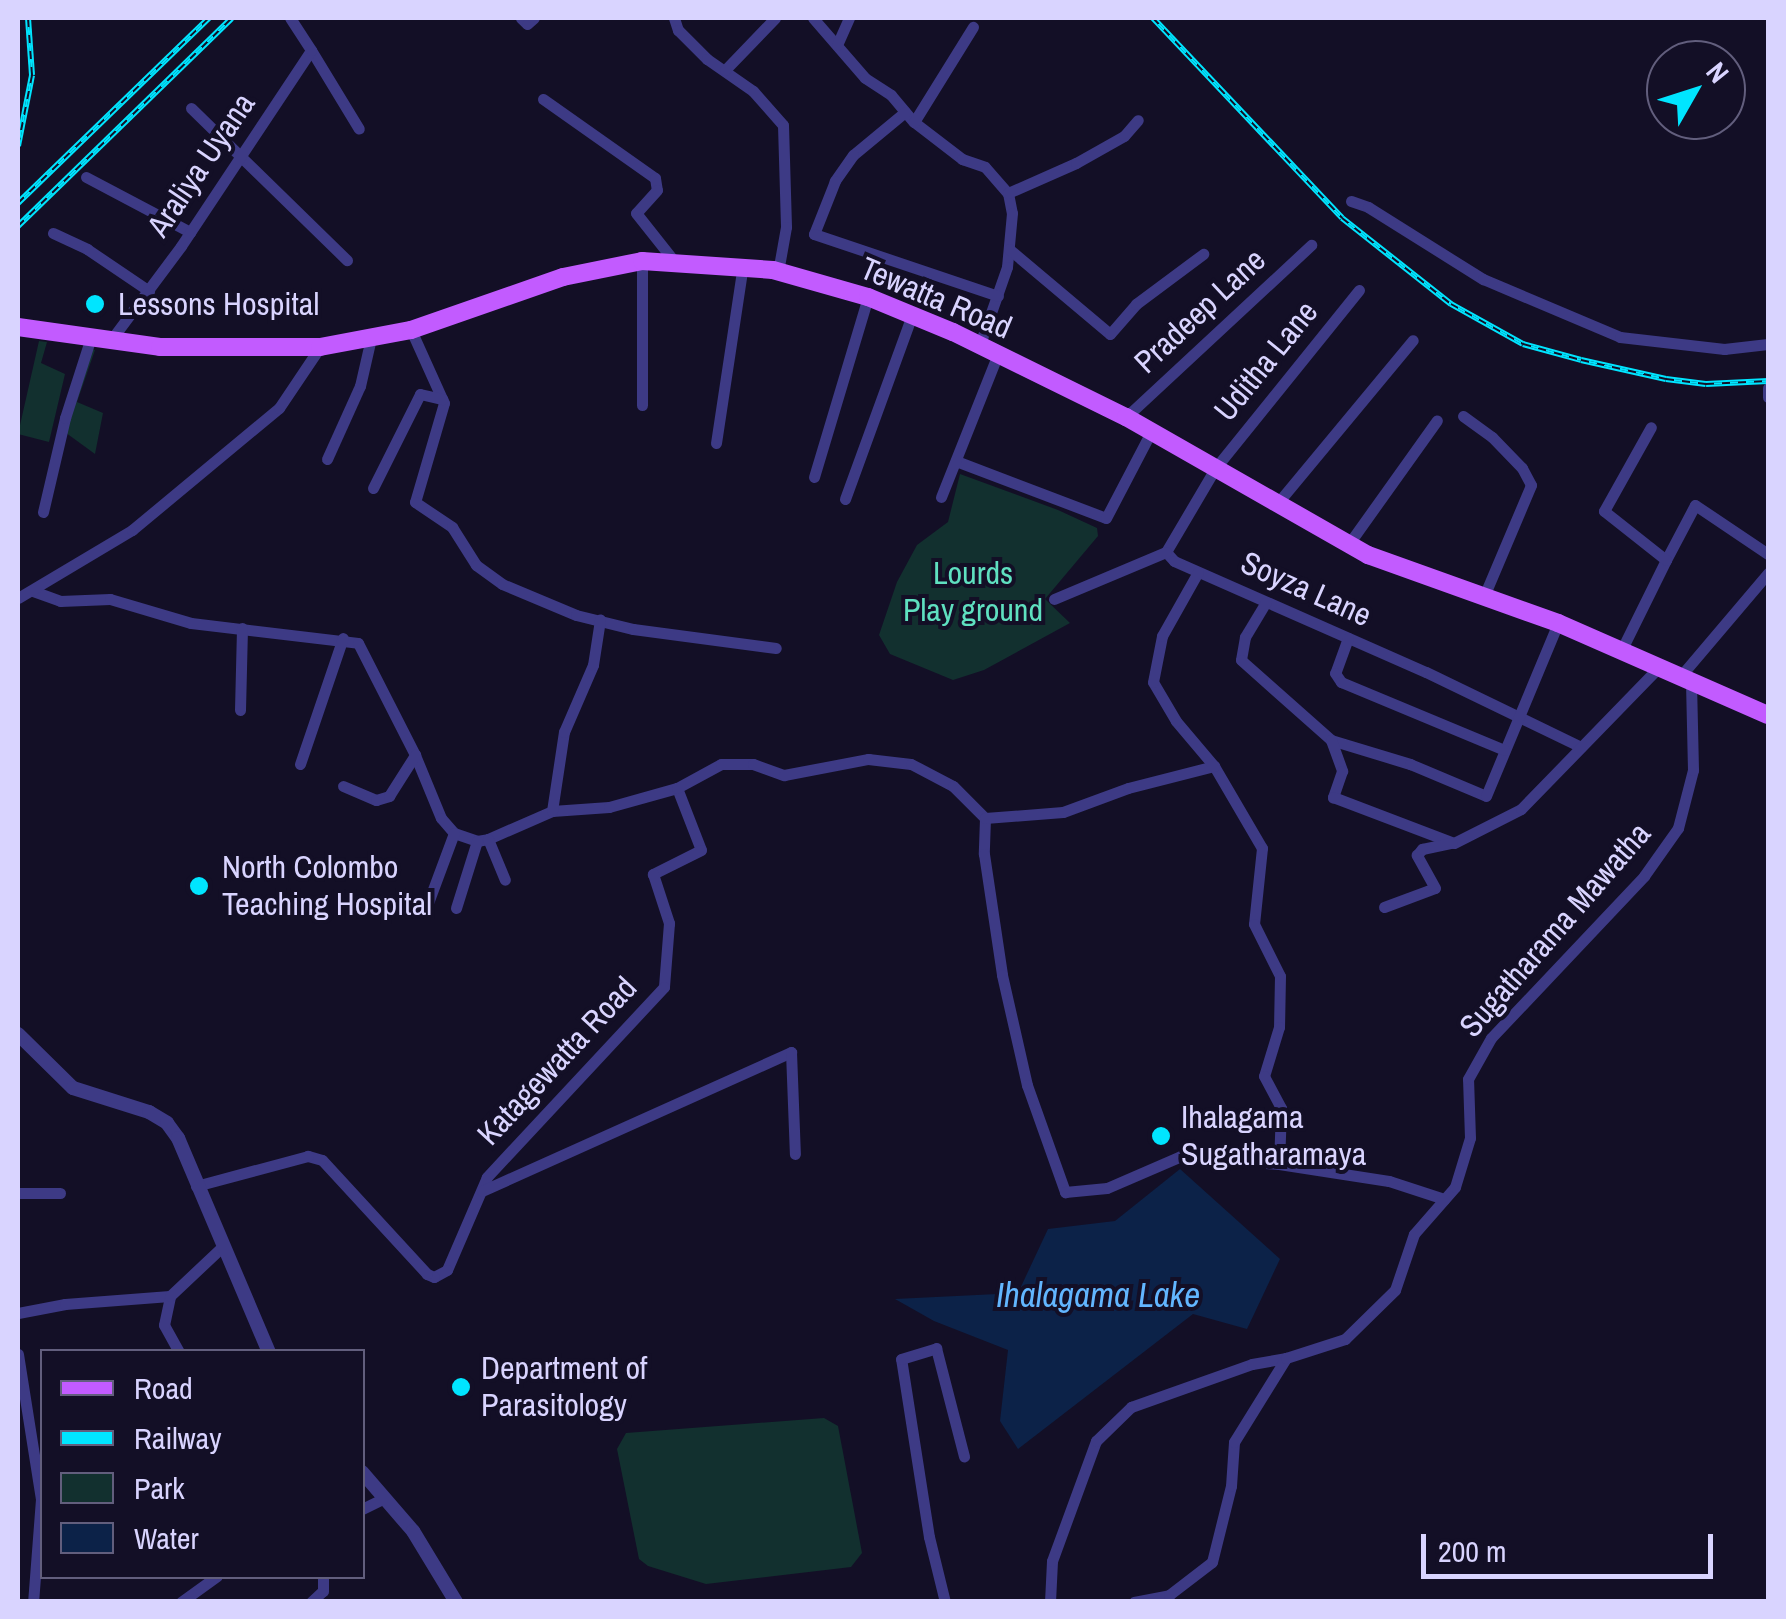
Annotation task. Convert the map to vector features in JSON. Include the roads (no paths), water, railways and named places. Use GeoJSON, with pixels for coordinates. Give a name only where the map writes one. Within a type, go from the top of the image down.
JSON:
{"type":"FeatureCollection","features":[{"type":"Feature","properties":{"kind":"main road","name":"Tewatta Road"},"geometry":{"type":"LineString","coordinates":[[18,327],[160,347],[320,347],[410,330],[563,277],[642,261],[742,265],[778,272],[868,298],[980,344],[997,356],[1126,417],[1348,545],[1558,623],[1768,715]]}},
{"type":"Feature","properties":{"kind":"street"},"geometry":{"type":"LineString","coordinates":[[290,18],[358,129]]}},
{"type":"Feature","properties":{"kind":"street"},"geometry":{"type":"LineString","coordinates":[[521,18],[527,24],[534,18]]}},
{"type":"Feature","properties":{"kind":"street"},"geometry":{"type":"LineString","coordinates":[[674,18],[678,30],[753,91],[783,124],[786,227],[778,272]]}},
{"type":"Feature","properties":{"kind":"street"},"geometry":{"type":"LineString","coordinates":[[725,70],[775,18]]}},
{"type":"Feature","properties":{"kind":"street"},"geometry":{"type":"LineString","coordinates":[[812,18],[865,78],[891,95],[909,117],[962,159],[985,168],[1008,193],[1012,214],[1009,249],[998,296],[980,344]]}},
{"type":"Feature","properties":{"kind":"street"},"geometry":{"type":"LineString","coordinates":[[837,45],[849,18]]}},
{"type":"Feature","properties":{"kind":"street"},"geometry":{"type":"LineString","coordinates":[[972,27],[909,117],[852,155],[835,181],[814,234],[998,296]]}},
{"type":"Feature","properties":{"kind":"street","name":"Araliya Uyana"},"geometry":{"type":"LineString","coordinates":[[111,340],[190,232],[311,50]]}},
{"type":"Feature","properties":{"kind":"street"},"geometry":{"type":"LineString","coordinates":[[543,100],[655,178],[656,190],[636,213],[674,261]]}},
{"type":"Feature","properties":{"kind":"street"},"geometry":{"type":"LineString","coordinates":[[191,108],[347,260]]}},
{"type":"Feature","properties":{"kind":"street"},"geometry":{"type":"LineString","coordinates":[[1008,193],[1124,136],[1138,120]]}},
{"type":"Feature","properties":{"kind":"street"},"geometry":{"type":"LineString","coordinates":[[86,177],[190,232]]}},
{"type":"Feature","properties":{"kind":"street"},"geometry":{"type":"LineString","coordinates":[[1351,201],[1368,207],[1483,279],[1620,337],[1724,349],[1768,344]]}},
{"type":"Feature","properties":{"kind":"street"},"geometry":{"type":"LineString","coordinates":[[53,233],[87,248],[149,291]]}},
{"type":"Feature","properties":{"kind":"street","name":"Pradeep Lane"},"geometry":{"type":"LineString","coordinates":[[1126,417],[1311,245]]}},
{"type":"Feature","properties":{"kind":"street"},"geometry":{"type":"LineString","coordinates":[[1009,249],[1110,334],[1136,304],[1203,254]]}},
{"type":"Feature","properties":{"kind":"street"},"geometry":{"type":"LineString","coordinates":[[642,261],[642,405]]}},
{"type":"Feature","properties":{"kind":"street"},"geometry":{"type":"LineString","coordinates":[[716,443],[742,265]]}},
{"type":"Feature","properties":{"kind":"street","name":"Uditha Lane"},"geometry":{"type":"LineString","coordinates":[[1216,467],[1359,290]]}},
{"type":"Feature","properties":{"kind":"street"},"geometry":{"type":"LineString","coordinates":[[814,478],[868,298]]}},
{"type":"Feature","properties":{"kind":"street"},"geometry":{"type":"LineString","coordinates":[[845,499],[912,315]]}},
{"type":"Feature","properties":{"kind":"street"},"geometry":{"type":"LineString","coordinates":[[410,330],[442,399],[415,502],[452,527],[476,565],[502,584],[552,608],[600,620],[776,648]]}},
{"type":"Feature","properties":{"kind":"street"},"geometry":{"type":"LineString","coordinates":[[44,512],[65,418],[91,337]]}},
{"type":"Feature","properties":{"kind":"street"},"geometry":{"type":"LineString","coordinates":[[327,459],[360,386],[371,338]]}},
{"type":"Feature","properties":{"kind":"street"},"geometry":{"type":"LineString","coordinates":[[1276,505],[1413,340]]}},
{"type":"Feature","properties":{"kind":"street"},"geometry":{"type":"LineString","coordinates":[[18,598],[132,530],[279,408],[320,347]]}},
{"type":"Feature","properties":{"kind":"street"},"geometry":{"type":"LineString","coordinates":[[941,497],[997,356]]}},
{"type":"Feature","properties":{"kind":"street"},"geometry":{"type":"LineString","coordinates":[[1768,388],[1768,397]]}},
{"type":"Feature","properties":{"kind":"street"},"geometry":{"type":"LineString","coordinates":[[373,488],[420,394],[442,399]]}},
{"type":"Feature","properties":{"kind":"street"},"geometry":{"type":"LineString","coordinates":[[1463,416],[1492,436],[1522,468],[1531,485],[1484,596]]}},
{"type":"Feature","properties":{"kind":"street"},"geometry":{"type":"LineString","coordinates":[[1348,545],[1436,420]]}},
{"type":"Feature","properties":{"kind":"street"},"geometry":{"type":"LineString","coordinates":[[1652,427],[1604,512],[1666,560]]}},
{"type":"Feature","properties":{"kind":"street"},"geometry":{"type":"LineString","coordinates":[[956,460],[1106,518],[1151,432]]}},
{"type":"Feature","properties":{"kind":"street"},"geometry":{"type":"LineString","coordinates":[[1054,599],[1166,552],[1216,467]]}},
{"type":"Feature","properties":{"kind":"street"},"geometry":{"type":"LineString","coordinates":[[1621,652],[1694,505],[1768,554]]}},
{"type":"Feature","properties":{"kind":"street","name":"Soyza Lane"},"geometry":{"type":"LineString","coordinates":[[1166,552],[1174,561],[1581,747]]}},
{"type":"Feature","properties":{"kind":"street"},"geometry":{"type":"LineString","coordinates":[[1198,572],[1162,636],[1153,682],[1176,721],[1214,766],[1262,848],[1254,924],[1280,976],[1279,1027],[1264,1076],[1281,1108],[1279,1164]]}},
{"type":"Feature","properties":{"kind":"street"},"geometry":{"type":"LineString","coordinates":[[1685,680],[1768,573]]}},
{"type":"Feature","properties":{"kind":"street"},"geometry":{"type":"LineString","coordinates":[[33,592],[60,600],[110,599],[191,623],[343,638],[358,643],[366,654],[374,681],[416,756],[440,818],[454,833],[482,840],[552,811],[609,807],[677,788],[721,764],[753,764],[784,775],[868,760],[911,764],[953,786],[984,818],[984,854],[1002,975],[1027,1085],[1064,1192],[1107,1188],[1181,1156],[1279,1164],[1389,1180],[1444,1199]]}},
{"type":"Feature","properties":{"kind":"street"},"geometry":{"type":"LineString","coordinates":[[1266,602],[1245,637],[1241,660],[1331,740],[1410,764],[1486,796],[1558,623]]}},
{"type":"Feature","properties":{"kind":"street"},"geometry":{"type":"LineString","coordinates":[[552,811],[564,732],[593,664],[600,620]]}},
{"type":"Feature","properties":{"kind":"street"},"geometry":{"type":"LineString","coordinates":[[240,710],[242,628]]}},
{"type":"Feature","properties":{"kind":"street"},"geometry":{"type":"LineString","coordinates":[[300,764],[343,638]]}},
{"type":"Feature","properties":{"kind":"street"},"geometry":{"type":"LineString","coordinates":[[1348,638],[1335,673],[1340,682],[1504,750]]}},
{"type":"Feature","properties":{"kind":"street"},"geometry":{"type":"LineString","coordinates":[[1384,907],[1435,888],[1418,855],[1422,849],[1454,842],[1521,809],[1658,669]]}},
{"type":"Feature","properties":{"kind":"street","name":"Sugatharama Mawatha"},"geometry":{"type":"LineString","coordinates":[[1050,1602],[1052,1561],[1096,1441],[1131,1407],[1252,1364],[1345,1340],[1395,1290],[1414,1234],[1455,1186],[1470,1138],[1468,1079],[1491,1038],[1644,876],[1678,828],[1693,770],[1685,680]]}},
{"type":"Feature","properties":{"kind":"street"},"geometry":{"type":"LineString","coordinates":[[1331,740],[1342,771],[1332,797],[1454,842]]}},
{"type":"Feature","properties":{"kind":"street"},"geometry":{"type":"LineString","coordinates":[[342,786],[376,800],[389,796],[416,756]]}},
{"type":"Feature","properties":{"kind":"street"},"geometry":{"type":"LineString","coordinates":[[984,818],[1063,812],[1128,788],[1214,766]]}},
{"type":"Feature","properties":{"kind":"street","name":"Katagewatta Road"},"geometry":{"type":"LineString","coordinates":[[196,1186],[308,1156],[322,1160],[434,1277],[447,1270],[487,1177],[664,987],[668,923],[653,874],[701,850],[677,788]]}},
{"type":"Feature","properties":{"kind":"street"},"geometry":{"type":"LineString","coordinates":[[425,911],[454,833]]}},
{"type":"Feature","properties":{"kind":"street"},"geometry":{"type":"LineString","coordinates":[[482,840],[505,880]]}},
{"type":"Feature","properties":{"kind":"street"},"geometry":{"type":"LineString","coordinates":[[456,908],[482,840]]}},
{"type":"Feature","properties":{"kind":"street"},"geometry":{"type":"LineString","coordinates":[[18,1034],[74,1088],[149,1112],[167,1123],[269,1349]]}},
{"type":"Feature","properties":{"kind":"street"},"geometry":{"type":"LineString","coordinates":[[482,1191],[791,1052],[794,1154]]}},
{"type":"Feature","properties":{"kind":"street"},"geometry":{"type":"LineString","coordinates":[[18,1193],[60,1193]]}},
{"type":"Feature","properties":{"kind":"street"},"geometry":{"type":"LineString","coordinates":[[177,1349],[166,1336],[164,1325],[170,1296],[221,1248]]}},
{"type":"Feature","properties":{"kind":"street"},"geometry":{"type":"LineString","coordinates":[[18,1312],[65,1304],[170,1296]]}},
{"type":"Feature","properties":{"kind":"street"},"geometry":{"type":"LineString","coordinates":[[946,1602],[929,1537],[902,1358],[936,1348],[964,1456]]}},
{"type":"Feature","properties":{"kind":"street"},"geometry":{"type":"LineString","coordinates":[[18,1354],[40,1467]]}},
{"type":"Feature","properties":{"kind":"street"},"geometry":{"type":"LineString","coordinates":[[1134,1602],[1169,1596],[1212,1562],[1231,1486],[1234,1442],[1286,1358]]}},
{"type":"Feature","properties":{"kind":"street"},"geometry":{"type":"LineString","coordinates":[[365,1475],[413,1531],[448,1598]]}},
{"type":"Feature","properties":{"kind":"street"},"geometry":{"type":"LineString","coordinates":[[365,1508],[386,1498]]}},
{"type":"Feature","properties":{"kind":"street"},"geometry":{"type":"LineString","coordinates":[[33,1602],[40,1549]]}},
{"type":"Feature","properties":{"kind":"street"},"geometry":{"type":"LineString","coordinates":[[181,1602],[212,1579]]}},
{"type":"Feature","properties":{"kind":"street"},"geometry":{"type":"LineString","coordinates":[[311,1602],[323,1590],[323,1579]]}},
{"type":"Feature","properties":{"kind":"water","name":"Ihalagama Lake"},"geometry":{"type":"Polygon","coordinates":[[[1180,1169],[1280,1259],[1247,1329],[1193,1314],[1018,1449],[1000,1421],[1008,1350],[934,1321],[895,1299],[1018,1293],[1048,1229],[1115,1221],[1180,1169]]]}},
{"type":"Feature","properties":{"kind":"railway"},"geometry":{"type":"LineString","coordinates":[[18,146],[32,75],[28,18]]}},
{"type":"Feature","properties":{"kind":"railway"},"geometry":{"type":"LineString","coordinates":[[18,203],[209,18]]}},
{"type":"Feature","properties":{"kind":"railway"},"geometry":{"type":"LineString","coordinates":[[18,226],[232,18]]}},
{"type":"Feature","properties":{"kind":"railway"},"geometry":{"type":"LineString","coordinates":[[1153,18],[1342,218],[1451,304],[1523,344],[1581,360],[1706,384],[1768,381]]}},
{"type":"Feature","properties":{"kind":"place","name":"Lessons Hospital"},"geometry":{"type":"Point","coordinates":[95,304]}},
{"type":"Feature","properties":{"kind":"place","name":"North Colombo Teaching Hospital"},"geometry":{"type":"Point","coordinates":[199,886]}},
{"type":"Feature","properties":{"kind":"place","name":"Ihalagama Sugatharamaya"},"geometry":{"type":"Point","coordinates":[1161,1136]}},
{"type":"Feature","properties":{"kind":"place","name":"Department of Parasitology"},"geometry":{"type":"Point","coordinates":[461,1387]}},
{"type":"Feature","properties":{"kind":"park label","name":"Lourds Play ground"},"geometry":{"type":"Point","coordinates":[973,592]}}]}
